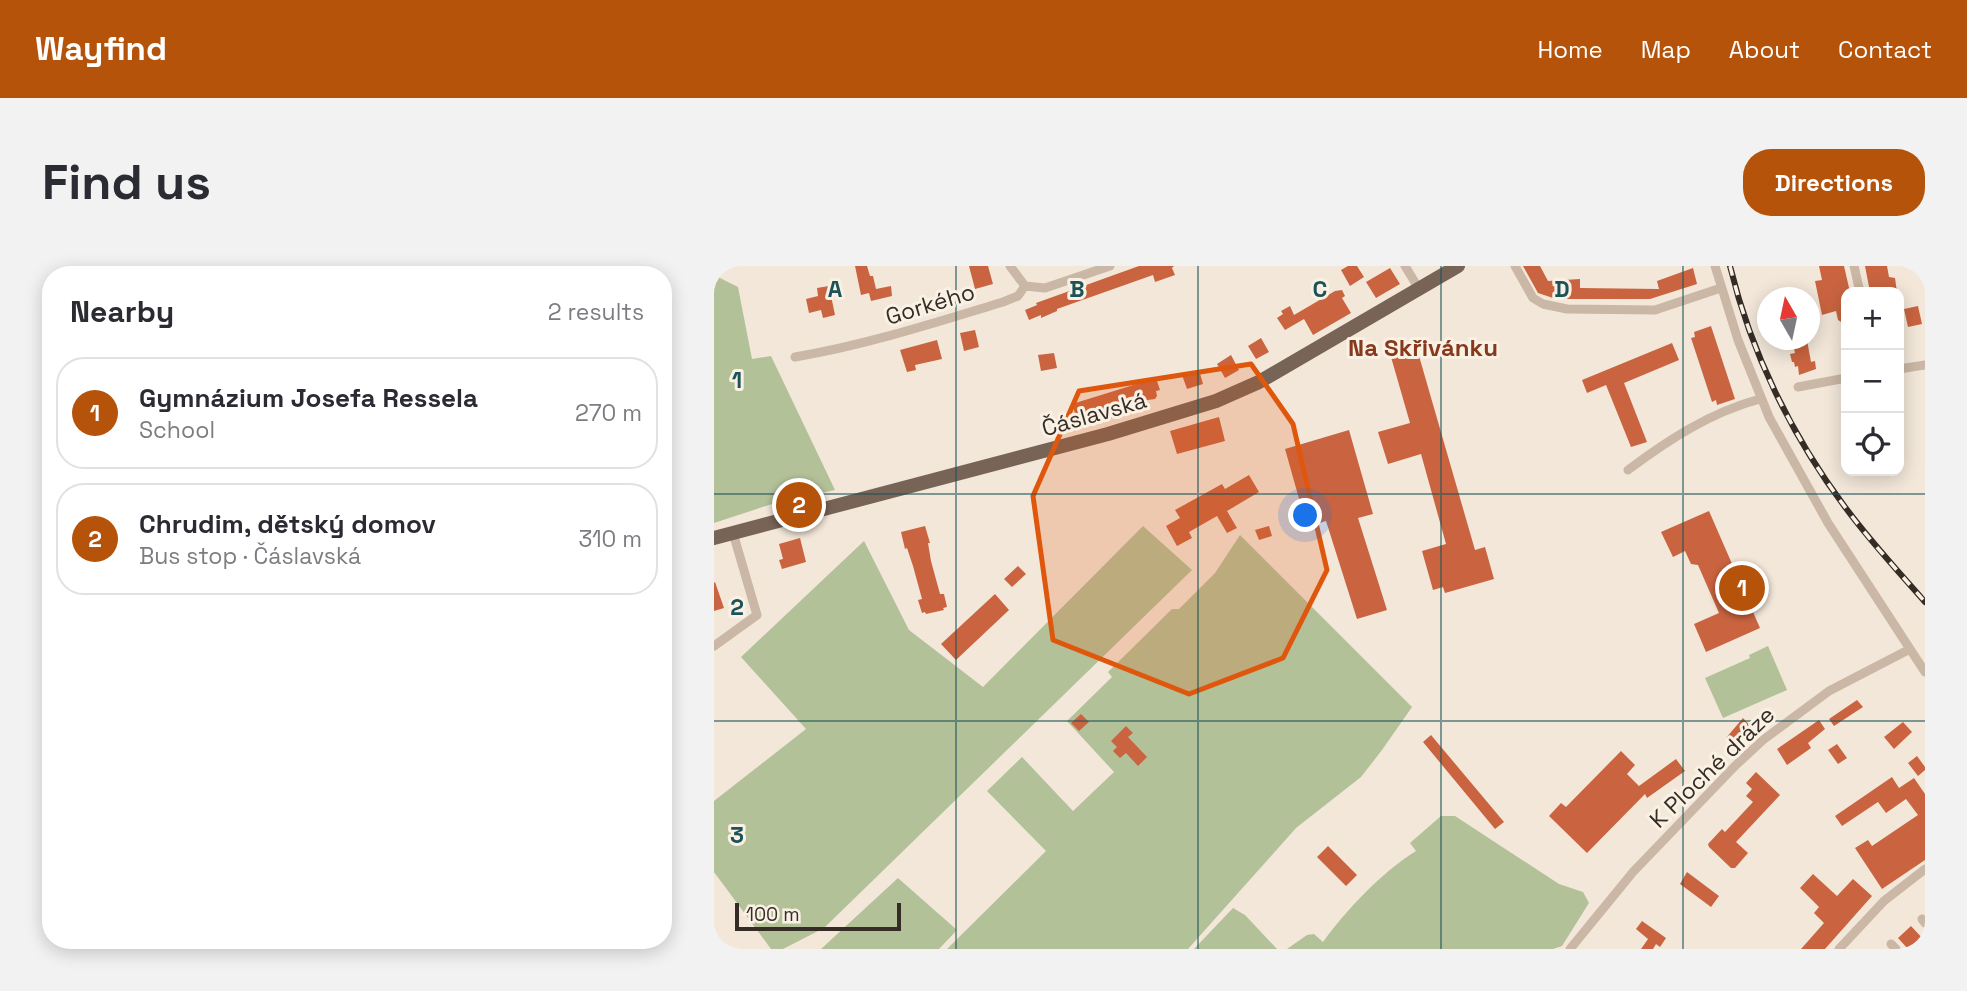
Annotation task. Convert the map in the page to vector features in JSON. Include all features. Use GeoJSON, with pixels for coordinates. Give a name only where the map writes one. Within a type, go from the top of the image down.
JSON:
{"type":"FeatureCollection","features":[{"type":"Feature","properties":{"kind":"main road","name":"Čáslavská"},"geometry":{"type":"LineString","coordinates":[[714,538],[1108,434],[1216,401],[1259,382],[1458,266]]}},
{"type":"Feature","properties":{"kind":"street"},"geometry":{"type":"LineString","coordinates":[[1010,266],[1025,286]]}},
{"type":"Feature","properties":{"kind":"street","name":"Gorkého"},"geometry":{"type":"LineString","coordinates":[[794,357],[851,347],[1003,302],[1018,296],[1025,286],[1045,288],[1110,266]]}},
{"type":"Feature","properties":{"kind":"street"},"geometry":{"type":"LineString","coordinates":[[1405,266],[1419,289]]}},
{"type":"Feature","properties":{"kind":"street"},"geometry":{"type":"LineString","coordinates":[[1515,266],[1537,301],[1567,309],[1655,310],[1721,288]]}},
{"type":"Feature","properties":{"kind":"street"},"geometry":{"type":"LineString","coordinates":[[1715,266],[1760,399],[1828,523],[1925,671]]}},
{"type":"Feature","properties":{"kind":"street"},"geometry":{"type":"LineString","coordinates":[[1854,266],[1859,287]]}},
{"type":"Feature","properties":{"kind":"street"},"geometry":{"type":"LineString","coordinates":[[1904,368],[1925,365]]}},
{"type":"Feature","properties":{"kind":"street"},"geometry":{"type":"LineString","coordinates":[[1798,387],[1841,379]]}},
{"type":"Feature","properties":{"kind":"street"},"geometry":{"type":"LineString","coordinates":[[1628,470],[1684,431],[1760,399]]}},
{"type":"Feature","properties":{"kind":"street"},"geometry":{"type":"LineString","coordinates":[[714,646],[757,615],[733,533]]}},
{"type":"Feature","properties":{"kind":"street","name":"K Ploché dráze"},"geometry":{"type":"LineString","coordinates":[[1570,949],[1641,863],[1763,740],[1829,691],[1910,649]]}},
{"type":"Feature","properties":{"kind":"street"},"geometry":{"type":"LineString","coordinates":[[1839,949],[1884,901],[1925,869]]}},
{"type":"Feature","properties":{"kind":"highlighted area"},"geometry":{"type":"Polygon","coordinates":[[[1251,364],[1293,424],[1327,570],[1283,658],[1189,694],[1053,640],[1033,496],[1079,391],[1251,364]]]}},
{"type":"Feature","properties":{"kind":"green space"},"geometry":{"type":"Polygon","coordinates":[[[714,275],[738,287],[752,359],[771,356],[835,490],[775,503],[714,523],[714,275]]]}},
{"type":"Feature","properties":{"kind":"green space"},"geometry":{"type":"Polygon","coordinates":[[[1143,526],[1192,570],[824,928],[783,949],[771,949],[714,872],[714,801],[806,729],[741,657],[864,541],[909,630],[983,687],[1143,526]]]}},
{"type":"Feature","properties":{"kind":"green space"},"geometry":{"type":"Polygon","coordinates":[[[1240,535],[1412,707],[1382,750],[1361,777],[1296,828],[1188,949],[947,949],[1046,851],[987,791],[1022,757],[1073,811],[1114,772],[1067,721],[1112,677],[1108,672],[1172,609],[1179,609],[1215,573],[1240,535]]]}},
{"type":"Feature","properties":{"kind":"green space"},"geometry":{"type":"Polygon","coordinates":[[[1768,646],[1787,690],[1723,718],[1705,678],[1750,658],[1749,655],[1768,646]]]}},
{"type":"Feature","properties":{"kind":"green space"},"geometry":{"type":"Polygon","coordinates":[[[1441,816],[1455,816],[1559,884],[1583,892],[1589,903],[1562,946],[1553,949],[1287,949],[1307,935],[1314,934],[1323,942],[1365,892],[1416,851],[1410,843],[1441,816]]]}},
{"type":"Feature","properties":{"kind":"green space"},"geometry":{"type":"Polygon","coordinates":[[[898,878],[957,930],[939,949],[821,949],[898,878]]]}},
{"type":"Feature","properties":{"kind":"green space"},"geometry":{"type":"Polygon","coordinates":[[[1233,908],[1245,915],[1277,949],[1194,949],[1233,908]]]}},
{"type":"Feature","properties":{"kind":"building"},"geometry":{"type":"Polygon","coordinates":[[[855,266],[867,266],[876,289],[891,286],[892,296],[871,301],[869,293],[861,295],[855,266]]]}},
{"type":"Feature","properties":{"kind":"building"},"geometry":{"type":"Polygon","coordinates":[[[969,266],[988,266],[993,284],[975,289],[969,266]]]}},
{"type":"Feature","properties":{"kind":"building"},"geometry":{"type":"Polygon","coordinates":[[[1139,266],[1174,266],[1172,268],[1175,275],[1155,282],[1153,275],[1057,309],[1041,318],[1041,315],[1029,320],[1025,310],[1037,305],[1036,303],[1139,266]]]}},
{"type":"Feature","properties":{"kind":"building"},"geometry":{"type":"Polygon","coordinates":[[[1348,266],[1357,266],[1364,277],[1350,286],[1341,270],[1348,266]]]}},
{"type":"Feature","properties":{"kind":"building"},"geometry":{"type":"Polygon","coordinates":[[[1523,266],[1540,266],[1548,281],[1580,279],[1580,288],[1659,289],[1657,281],[1693,268],[1697,284],[1650,299],[1556,299],[1538,293],[1523,266]]]}},
{"type":"Feature","properties":{"kind":"building"},"geometry":{"type":"Polygon","coordinates":[[[1819,266],[1844,266],[1849,287],[1841,287],[1841,322],[1836,311],[1822,315],[1820,287],[1816,287],[1815,281],[1822,280],[1819,266]]]}},
{"type":"Feature","properties":{"kind":"building"},"geometry":{"type":"Polygon","coordinates":[[[1865,266],[1887,266],[1889,277],[1895,278],[1896,287],[1869,287],[1865,266]]]}},
{"type":"Feature","properties":{"kind":"building"},"geometry":{"type":"Polygon","coordinates":[[[1390,268],[1400,284],[1376,298],[1366,282],[1390,268]]]}},
{"type":"Feature","properties":{"kind":"building"},"geometry":{"type":"Polygon","coordinates":[[[829,286],[835,315],[823,318],[821,310],[809,313],[806,299],[818,296],[817,288],[829,286]]]}},
{"type":"Feature","properties":{"kind":"building"},"geometry":{"type":"Polygon","coordinates":[[[1342,290],[1345,296],[1342,298],[1351,313],[1313,335],[1304,319],[1285,330],[1277,318],[1283,314],[1281,311],[1290,306],[1294,315],[1335,291],[1342,290]]]}},
{"type":"Feature","properties":{"kind":"building"},"geometry":{"type":"Polygon","coordinates":[[[1918,306],[1922,324],[1908,327],[1904,309],[1918,306]]]}},
{"type":"Feature","properties":{"kind":"building"},"geometry":{"type":"Polygon","coordinates":[[[1711,326],[1735,399],[1717,405],[1716,400],[1712,402],[1691,338],[1695,337],[1694,332],[1711,326]]]}},
{"type":"Feature","properties":{"kind":"building"},"geometry":{"type":"Polygon","coordinates":[[[975,330],[979,347],[964,351],[960,333],[975,330]]]}},
{"type":"Feature","properties":{"kind":"building"},"geometry":{"type":"Polygon","coordinates":[[[1261,338],[1269,352],[1256,359],[1248,346],[1261,338]]]}},
{"type":"Feature","properties":{"kind":"building"},"geometry":{"type":"Polygon","coordinates":[[[937,340],[942,359],[915,365],[916,370],[907,372],[900,350],[937,340]]]}},
{"type":"Feature","properties":{"kind":"building"},"geometry":{"type":"Polygon","coordinates":[[[1672,343],[1679,360],[1624,383],[1647,442],[1631,447],[1606,385],[1587,393],[1582,380],[1672,343]]]}},
{"type":"Feature","properties":{"kind":"building"},"geometry":{"type":"Polygon","coordinates":[[[1417,349],[1475,550],[1485,547],[1494,579],[1445,593],[1443,587],[1433,590],[1422,551],[1446,544],[1421,454],[1388,464],[1378,432],[1410,423],[1391,357],[1417,349]]]}},
{"type":"Feature","properties":{"kind":"building"},"geometry":{"type":"Polygon","coordinates":[[[1794,350],[1809,350],[1811,362],[1815,361],[1816,369],[1799,375],[1798,366],[1795,367],[1790,354],[1795,353],[1794,350]]]}},
{"type":"Feature","properties":{"kind":"building"},"geometry":{"type":"Polygon","coordinates":[[[1054,353],[1057,368],[1041,371],[1038,355],[1054,353]]]}},
{"type":"Feature","properties":{"kind":"building"},"geometry":{"type":"Polygon","coordinates":[[[1231,355],[1239,370],[1225,378],[1217,364],[1231,355]]]}},
{"type":"Feature","properties":{"kind":"building"},"geometry":{"type":"Polygon","coordinates":[[[1199,370],[1203,384],[1187,389],[1182,375],[1199,370]]]}},
{"type":"Feature","properties":{"kind":"building"},"geometry":{"type":"Polygon","coordinates":[[[1156,378],[1160,390],[1156,391],[1155,399],[1140,401],[1138,395],[1121,400],[1123,406],[1077,420],[1072,404],[1156,378]]]}},
{"type":"Feature","properties":{"kind":"building"},"geometry":{"type":"Polygon","coordinates":[[[1219,417],[1225,441],[1177,454],[1170,431],[1219,417]]]}},
{"type":"Feature","properties":{"kind":"building"},"geometry":{"type":"Polygon","coordinates":[[[1349,430],[1373,514],[1358,518],[1387,610],[1357,619],[1326,521],[1307,527],[1285,449],[1349,430]]]}},
{"type":"Feature","properties":{"kind":"building"},"geometry":{"type":"Polygon","coordinates":[[[1249,475],[1259,492],[1227,511],[1237,528],[1227,533],[1217,516],[1189,532],[1192,538],[1177,546],[1166,526],[1180,518],[1175,510],[1222,484],[1225,489],[1249,475]]]}},
{"type":"Feature","properties":{"kind":"building"},"geometry":{"type":"Polygon","coordinates":[[[1709,511],[1760,628],[1706,652],[1694,624],[1719,613],[1698,565],[1691,564],[1685,551],[1673,557],[1661,532],[1709,511]]]}},
{"type":"Feature","properties":{"kind":"building"},"geometry":{"type":"Polygon","coordinates":[[[925,526],[931,561],[940,594],[944,594],[947,607],[926,614],[922,613],[918,600],[922,599],[901,532],[925,526]]]}},
{"type":"Feature","properties":{"kind":"building"},"geometry":{"type":"Polygon","coordinates":[[[1269,526],[1272,536],[1259,540],[1255,530],[1269,526]]]}},
{"type":"Feature","properties":{"kind":"building"},"geometry":{"type":"Polygon","coordinates":[[[800,538],[806,562],[782,569],[779,560],[783,559],[779,544],[800,538]]]}},
{"type":"Feature","properties":{"kind":"building"},"geometry":{"type":"Polygon","coordinates":[[[1018,566],[1026,574],[1012,587],[1004,579],[1018,566]]]}},
{"type":"Feature","properties":{"kind":"building"},"geometry":{"type":"Polygon","coordinates":[[[714,583],[724,608],[714,611],[714,583]]]}},
{"type":"Feature","properties":{"kind":"building"},"geometry":{"type":"Polygon","coordinates":[[[995,594],[1009,610],[956,660],[941,644],[995,594]]]}},
{"type":"Feature","properties":{"kind":"building"},"geometry":{"type":"Polygon","coordinates":[[[1857,700],[1863,707],[1834,726],[1829,719],[1857,700]]]}},
{"type":"Feature","properties":{"kind":"building"},"geometry":{"type":"Polygon","coordinates":[[[1081,714],[1089,722],[1079,731],[1071,723],[1081,714]]]}},
{"type":"Feature","properties":{"kind":"building"},"geometry":{"type":"Polygon","coordinates":[[[1743,718],[1754,730],[1734,746],[1726,738],[1743,718]]]}},
{"type":"Feature","properties":{"kind":"building"},"geometry":{"type":"Polygon","coordinates":[[[1819,720],[1825,729],[1808,743],[1811,748],[1787,765],[1777,749],[1819,720]]]}},
{"type":"Feature","properties":{"kind":"building"},"geometry":{"type":"Polygon","coordinates":[[[1903,722],[1912,732],[1894,749],[1884,737],[1903,722]]]}},
{"type":"Feature","properties":{"kind":"building"},"geometry":{"type":"Polygon","coordinates":[[[1126,726],[1133,733],[1128,737],[1147,757],[1138,766],[1126,753],[1120,758],[1113,751],[1117,747],[1111,741],[1126,726]]]}},
{"type":"Feature","properties":{"kind":"building"},"geometry":{"type":"Polygon","coordinates":[[[1431,735],[1504,822],[1495,829],[1423,742],[1431,735]]]}},
{"type":"Feature","properties":{"kind":"building"},"geometry":{"type":"Polygon","coordinates":[[[1837,744],[1847,758],[1838,764],[1828,750],[1837,744]]]}},
{"type":"Feature","properties":{"kind":"building"},"geometry":{"type":"Polygon","coordinates":[[[1621,751],[1635,765],[1627,774],[1639,786],[1676,759],[1685,771],[1647,798],[1645,794],[1587,853],[1549,816],[1561,803],[1566,807],[1621,751]]]}},
{"type":"Feature","properties":{"kind":"building"},"geometry":{"type":"Polygon","coordinates":[[[1917,756],[1925,767],[1918,776],[1908,763],[1917,756]]]}},
{"type":"Feature","properties":{"kind":"building"},"geometry":{"type":"Polygon","coordinates":[[[1756,772],[1780,795],[1736,842],[1748,853],[1735,868],[1731,868],[1708,844],[1722,829],[1725,832],[1753,802],[1746,796],[1752,789],[1746,783],[1756,772]]]}},
{"type":"Feature","properties":{"kind":"building"},"geometry":{"type":"Polygon","coordinates":[[[1892,777],[1899,788],[1914,778],[1925,794],[1925,860],[1882,889],[1855,848],[1868,840],[1872,846],[1918,815],[1906,799],[1886,813],[1878,802],[1842,826],[1835,816],[1892,777]]]}},
{"type":"Feature","properties":{"kind":"building"},"geometry":{"type":"Polygon","coordinates":[[[1328,846],[1357,875],[1346,886],[1317,857],[1328,846]]]}},
{"type":"Feature","properties":{"kind":"building"},"geometry":{"type":"Polygon","coordinates":[[[1687,872],[1719,896],[1711,907],[1680,884],[1687,872]]]}},
{"type":"Feature","properties":{"kind":"building"},"geometry":{"type":"Polygon","coordinates":[[[1813,874],[1837,896],[1853,879],[1872,896],[1825,949],[1801,949],[1824,923],[1814,913],[1819,907],[1800,888],[1813,874]]]}},
{"type":"Feature","properties":{"kind":"building"},"geometry":{"type":"Polygon","coordinates":[[[1642,921],[1666,938],[1660,947],[1656,944],[1653,949],[1641,949],[1648,939],[1636,929],[1642,921]]]}},
{"type":"Feature","properties":{"kind":"building"},"geometry":{"type":"Polygon","coordinates":[[[1911,926],[1925,941],[1925,949],[1908,949],[1898,938],[1911,926]]]}},
{"type":"Feature","properties":{"kind":"railway"},"geometry":{"type":"LineString","coordinates":[[1730,266],[1749,330],[1762,362],[1808,452],[1855,520],[1925,602]]}},
{"type":"Feature","properties":{"kind":"place","name":"Chrudim, dětský domov"},"geometry":{"type":"Point","coordinates":[799,505]}},
{"type":"Feature","properties":{"kind":"place","name":"Gymnázium Josefa Ressela"},"geometry":{"type":"Point","coordinates":[1742,588]}},
{"type":"Feature","properties":{"kind":"district","name":"Na Skřivánku"},"geometry":{"type":"Point","coordinates":[1423,347]}}]}
